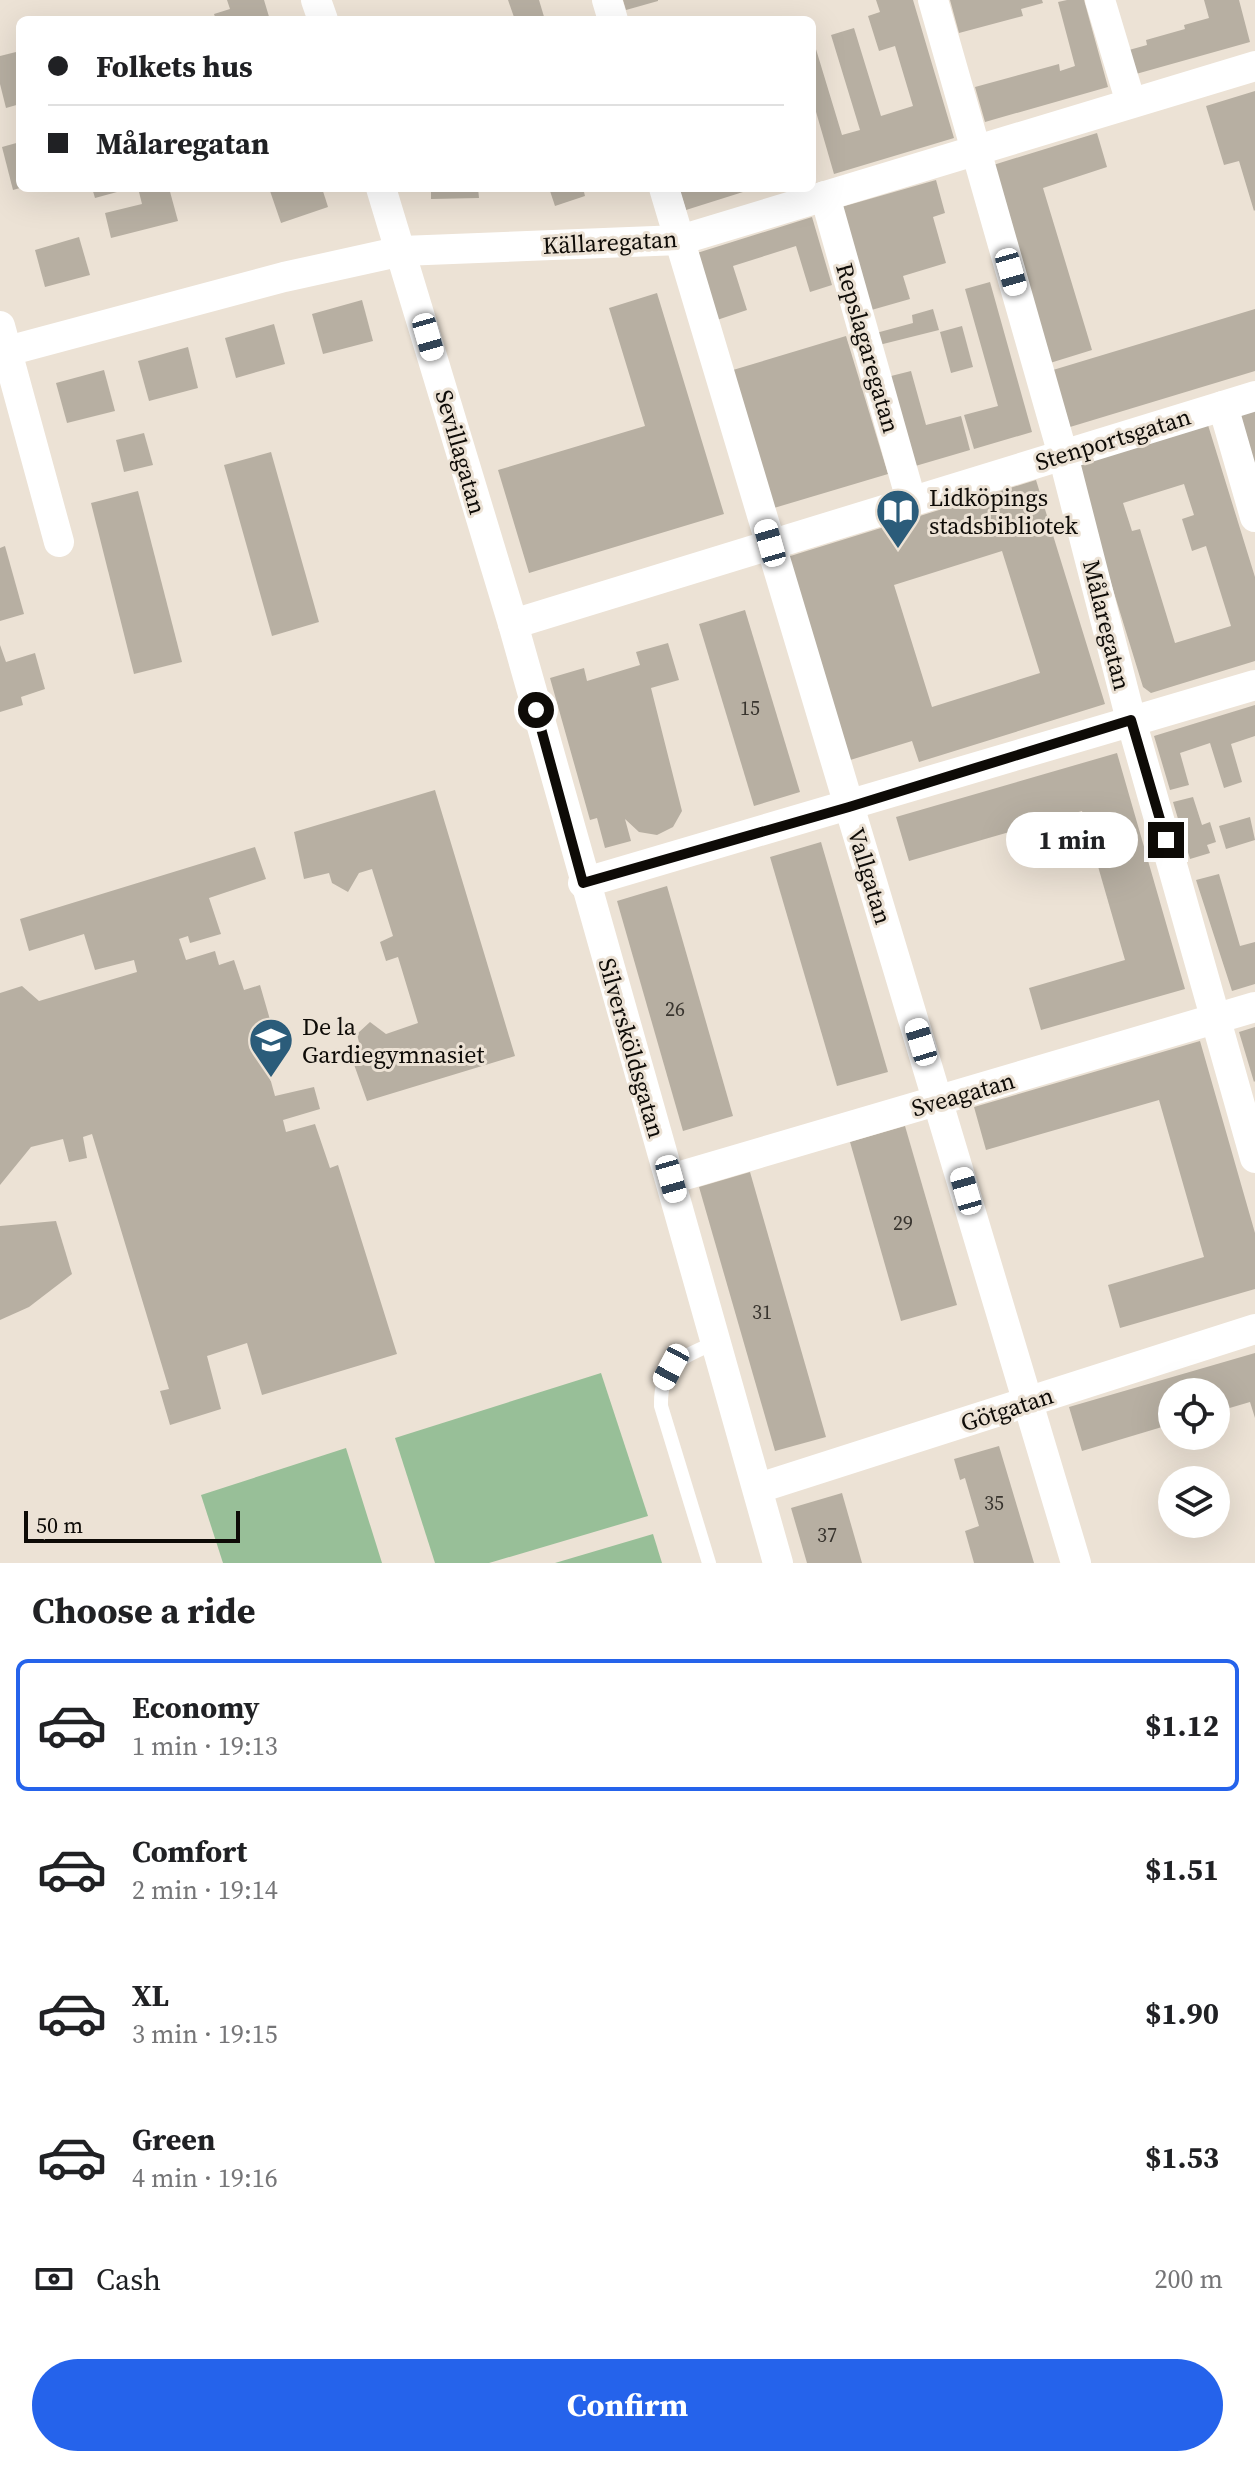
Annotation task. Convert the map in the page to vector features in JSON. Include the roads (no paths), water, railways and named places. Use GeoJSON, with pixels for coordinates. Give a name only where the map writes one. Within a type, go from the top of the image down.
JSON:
{"type":"FeatureCollection","features":[{"type":"Feature","properties":{"kind":"street","name":"Målaregatan"},"geometry":{"type":"LineString","coordinates":[[933,0],[1063,455],[1131,720],[1255,1158]]}},
{"type":"Feature","properties":{"kind":"street"},"geometry":{"type":"LineString","coordinates":[[1100,0],[1131,103]]}},
{"type":"Feature","properties":{"kind":"street","name":"Källaregatan"},"geometry":{"type":"LineString","coordinates":[[2,344],[402,251],[680,240],[1255,66]]}},
{"type":"Feature","properties":{"kind":"street","name":"Sevillagatan"},"geometry":{"type":"LineString","coordinates":[[382,192],[513,624]]}},
{"type":"Feature","properties":{"kind":"street","name":"Vallgatan"},"geometry":{"type":"LineString","coordinates":[[665,192],[1076,1563]]}},
{"type":"Feature","properties":{"kind":"street","name":"Repslagaregatan"},"geometry":{"type":"LineString","coordinates":[[825,196],[911,500]]}},
{"type":"Feature","properties":{"kind":"street"},"geometry":{"type":"LineString","coordinates":[[2,344],[59,542]]}},
{"type":"Feature","properties":{"kind":"street","name":"Stenportsgatan"},"geometry":{"type":"LineString","coordinates":[[513,624],[1255,396]]}},
{"type":"Feature","properties":{"kind":"street"},"geometry":{"type":"LineString","coordinates":[[1223,406],[1255,517]]}},
{"type":"Feature","properties":{"kind":"street","name":"Silversköldsgatan"},"geometry":{"type":"LineString","coordinates":[[513,624],[583,883],[671,1179],[778,1563]]}},
{"type":"Feature","properties":{"kind":"street"},"geometry":{"type":"LineString","coordinates":[[583,883],[1255,685]]}},
{"type":"Feature","properties":{"kind":"street","name":"Sveagatan"},"geometry":{"type":"LineString","coordinates":[[671,1179],[1255,1007]]}},
{"type":"Feature","properties":{"kind":"street","name":"Götgatan"},"geometry":{"type":"LineString","coordinates":[[759,1488],[1255,1329]]}},
{"type":"Feature","properties":{"kind":"lane"},"geometry":{"type":"LineString","coordinates":[[709,1563],[661,1406],[661,1386],[671,1367],[682,1358],[717,1342]]}},
{"type":"Feature","properties":{"kind":"place","name":"Lidköpings stadsbibliotek"},"geometry":{"type":"Point","coordinates":[898,550]}},
{"type":"Feature","properties":{"kind":"place","name":"De la Gardiegymnasiet"},"geometry":{"type":"Point","coordinates":[271,1079]}}]}
